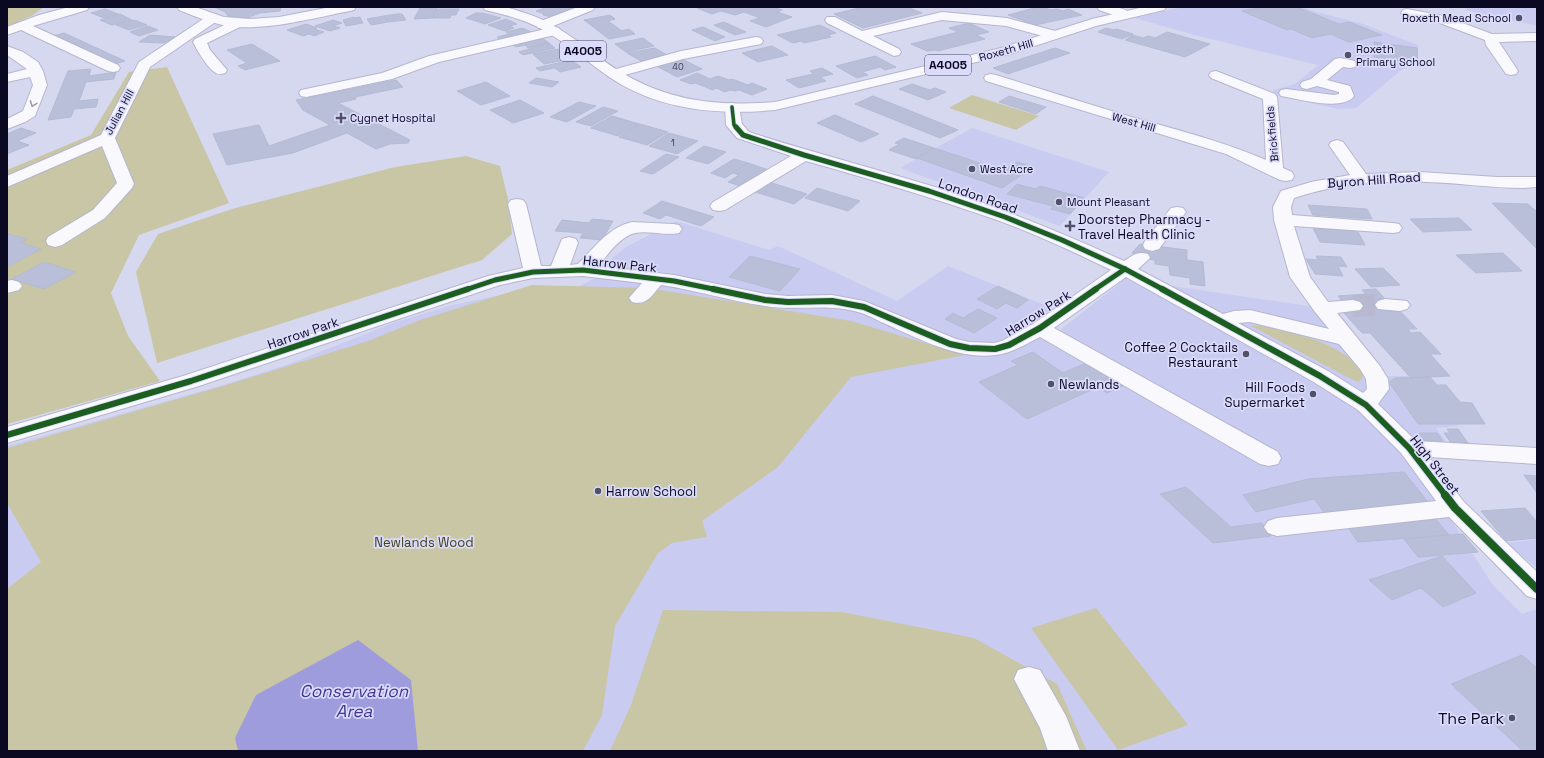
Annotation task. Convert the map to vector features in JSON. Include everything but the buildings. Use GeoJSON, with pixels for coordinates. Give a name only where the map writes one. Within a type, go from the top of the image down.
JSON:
{"type":"FeatureCollection","features":[{"type":"Feature","properties":{"kind":"street"},"geometry":{"type":"LineString","coordinates":[[7,31],[43,18],[84,7]]}},
{"type":"Feature","properties":{"kind":"street"},"geometry":{"type":"LineString","coordinates":[[183,7],[213,18],[237,23],[284,18],[350,7]]}},
{"type":"Feature","properties":{"kind":"street","name":"A4005"},"geometry":{"type":"LineString","coordinates":[[489,7],[522,16],[548,28],[614,74],[637,87],[671,100],[712,107],[732,107]]}},
{"type":"Feature","properties":{"kind":"street"},"geometry":{"type":"LineString","coordinates":[[306,93],[416,68],[434,59],[548,28],[590,7]]}},
{"type":"Feature","properties":{"kind":"street"},"geometry":{"type":"LineString","coordinates":[[1103,7],[1125,15]]}},
{"type":"Feature","properties":{"kind":"street","name":"Roxeth Hill"},"geometry":{"type":"LineString","coordinates":[[732,107],[760,108],[775,106],[947,66],[1005,51],[1054,35],[1125,15],[1160,7]]}},
{"type":"Feature","properties":{"kind":"street"},"geometry":{"type":"LineString","coordinates":[[1407,13],[1440,19],[1491,38],[1537,37]]}},
{"type":"Feature","properties":{"kind":"street"},"geometry":{"type":"LineString","coordinates":[[861,35],[942,16],[1007,22],[1054,35]]}},
{"type":"Feature","properties":{"kind":"street","name":"Julian Hill"},"geometry":{"type":"LineString","coordinates":[[7,182],[107,138],[144,65],[213,18]]}},
{"type":"Feature","properties":{"kind":"street"},"geometry":{"type":"LineString","coordinates":[[831,20],[894,52]]}},
{"type":"Feature","properties":{"kind":"street"},"geometry":{"type":"LineString","coordinates":[[220,70],[204,51],[200,42],[237,23]]}},
{"type":"Feature","properties":{"kind":"street"},"geometry":{"type":"LineString","coordinates":[[22,26],[113,68]]}},
{"type":"Feature","properties":{"kind":"street"},"geometry":{"type":"LineString","coordinates":[[1491,38],[1493,45],[1511,71]]}},
{"type":"Feature","properties":{"kind":"street"},"geometry":{"type":"LineString","coordinates":[[614,74],[681,55],[756,42]]}},
{"type":"Feature","properties":{"kind":"street"},"geometry":{"type":"LineString","coordinates":[[7,50],[33,65],[40,85],[30,113],[7,124]]}},
{"type":"Feature","properties":{"kind":"street"},"geometry":{"type":"LineString","coordinates":[[1270,97],[1316,82],[1340,62],[1350,64]]}},
{"type":"Feature","properties":{"kind":"street"},"geometry":{"type":"LineString","coordinates":[[7,78],[36,71]]}},
{"type":"Feature","properties":{"kind":"street","name":"Brickfields"},"geometry":{"type":"LineString","coordinates":[[1216,75],[1270,97],[1275,170],[1306,188]]}},
{"type":"Feature","properties":{"kind":"street","name":"West Hill"},"geometry":{"type":"LineString","coordinates":[[991,78],[1116,117],[1195,139],[1232,151],[1275,170]]}},
{"type":"Feature","properties":{"kind":"street"},"geometry":{"type":"LineString","coordinates":[[1286,93],[1335,100],[1347,96],[1345,89],[1316,82]]}},
{"type":"Feature","properties":{"kind":"street","name":"London Road"},"geometry":{"type":"LineString","coordinates":[[732,107],[734,125],[743,135],[804,155],[929,190],[1005,217],[1062,240],[1139,258],[1221,322]]}},
{"type":"Feature","properties":{"kind":"street"},"geometry":{"type":"LineString","coordinates":[[56,241],[99,214],[126,184],[107,138]]}},
{"type":"Feature","properties":{"kind":"street"},"geometry":{"type":"LineString","coordinates":[[1337,145],[1361,179]]}},
{"type":"Feature","properties":{"kind":"street"},"geometry":{"type":"LineString","coordinates":[[719,206],[804,155]]}},
{"type":"Feature","properties":{"kind":"street","name":"Byron Hill Road"},"geometry":{"type":"LineString","coordinates":[[1366,405],[1378,389],[1377,378],[1369,366],[1346,339],[1338,325],[1322,308],[1300,277],[1283,220],[1282,208],[1288,195],[1326,182],[1361,179],[1429,176],[1516,184],[1537,182]]}},
{"type":"Feature","properties":{"kind":"street"},"geometry":{"type":"LineString","coordinates":[[1516,184],[1537,195]]}},
{"type":"Feature","properties":{"kind":"street"},"geometry":{"type":"LineString","coordinates":[[517,204],[533,272]]}},
{"type":"Feature","properties":{"kind":"street","name":"Harrow Park"},"geometry":{"type":"LineString","coordinates":[[7,435],[129,401],[216,374],[495,280],[533,272],[583,270],[674,281],[765,300],[788,302],[832,301],[864,307],[950,344],[969,348],[995,349],[1009,345],[1040,328],[1139,258],[1177,212]]}},
{"type":"Feature","properties":{"kind":"street"},"geometry":{"type":"LineString","coordinates":[[1283,220],[1393,228]]}},
{"type":"Feature","properties":{"kind":"street"},"geometry":{"type":"LineString","coordinates":[[583,270],[617,235],[632,227],[673,229]]}},
{"type":"Feature","properties":{"kind":"street"},"geometry":{"type":"LineString","coordinates":[[559,270],[569,243]]}},
{"type":"Feature","properties":{"kind":"street"},"geometry":{"type":"LineString","coordinates":[[639,298],[656,279]]}},
{"type":"Feature","properties":{"kind":"street"},"geometry":{"type":"LineString","coordinates":[[1322,308],[1353,306]]}},
{"type":"Feature","properties":{"kind":"street"},"geometry":{"type":"LineString","coordinates":[[1221,322],[1234,317],[1250,316],[1346,339]]}},
{"type":"Feature","properties":{"kind":"street","name":"High Street"},"geometry":{"type":"LineString","coordinates":[[1221,322],[1320,376],[1366,405],[1409,448],[1455,508],[1537,589]]}},
{"type":"Feature","properties":{"kind":"street"},"geometry":{"type":"LineString","coordinates":[[1040,328],[1269,458]]}},
{"type":"Feature","properties":{"kind":"street"},"geometry":{"type":"LineString","coordinates":[[1409,448],[1537,456]]}},
{"type":"Feature","properties":{"kind":"street"},"geometry":{"type":"LineString","coordinates":[[1277,527],[1455,508]]}},
{"type":"Feature","properties":{"kind":"street"},"geometry":{"type":"LineString","coordinates":[[1029,679],[1055,725],[1064,751]]}},
{"type":"Feature","properties":{"kind":"shaded area","name":"Roxeth Primary School"},"geometry":{"type":"Polygon","coordinates":[[[1183,7],[1303,7],[1316,12],[1360,23],[1418,45],[1418,65],[1411,65],[1400,71],[1356,108],[1338,109],[1276,95],[1273,90],[1295,84],[1318,65],[1198,36],[1135,18],[1183,7]]]}},
{"type":"Feature","properties":{"kind":"shaded area","name":"Roxeth Mead School"},"geometry":{"type":"Polygon","coordinates":[[[1468,7],[1537,7],[1537,26],[1465,10],[1468,7]]]}},
{"type":"Feature","properties":{"kind":"shaded area"},"geometry":{"type":"Polygon","coordinates":[[[972,128],[1109,172],[1060,226],[900,168],[972,128]]]}},
{"type":"Feature","properties":{"kind":"shaded area","name":"Harrow School"},"geometry":{"type":"Polygon","coordinates":[[[676,221],[769,250],[778,246],[897,301],[948,266],[1052,308],[1026,329],[1050,338],[1125,279],[1322,308],[1379,376],[1420,376],[1458,426],[1436,428],[1448,444],[1404,446],[1492,584],[1522,614],[1537,609],[1537,751],[7,751],[7,446],[223,385],[289,364],[396,322],[453,305],[527,289],[575,289],[598,276],[611,259],[626,247],[676,221]]]}},
{"type":"Feature","properties":{"kind":"shaded area"},"geometry":{"type":"Polygon","coordinates":[[[1537,539],[1537,568],[1506,543],[1537,539]]]}},
{"type":"Feature","properties":{"kind":"green space"},"geometry":{"type":"Polygon","coordinates":[[[7,7],[44,7],[33,15],[7,27],[7,7]]]}},
{"type":"Feature","properties":{"kind":"green space"},"geometry":{"type":"Polygon","coordinates":[[[167,67],[229,203],[139,235],[111,293],[128,336],[160,381],[7,424],[7,170],[91,135],[129,72],[167,67]]]}},
{"type":"Feature","properties":{"kind":"green space"},"geometry":{"type":"Polygon","coordinates":[[[972,95],[1039,116],[1016,130],[949,108],[972,95]]]}},
{"type":"Feature","properties":{"kind":"green space"},"geometry":{"type":"Polygon","coordinates":[[[466,156],[500,166],[508,199],[512,234],[482,260],[157,363],[136,272],[158,234],[232,209],[395,167],[466,156]]]}},
{"type":"Feature","properties":{"kind":"green space","name":"Newlands Wood"},"geometry":{"type":"Polygon","coordinates":[[[532,285],[648,288],[851,321],[965,355],[851,377],[778,467],[702,521],[707,537],[672,543],[658,553],[615,626],[602,715],[583,751],[7,751],[7,589],[41,562],[7,503],[7,448],[223,386],[368,341],[420,320],[532,285]]]}},
{"type":"Feature","properties":{"kind":"green space"},"geometry":{"type":"Polygon","coordinates":[[[1251,326],[1265,327],[1309,338],[1338,350],[1355,363],[1363,372],[1362,379],[1358,382],[1353,380],[1251,326]]]}},
{"type":"Feature","properties":{"kind":"green space"},"geometry":{"type":"Polygon","coordinates":[[[1096,608],[1188,725],[1118,750],[1031,628],[1096,608]]]}},
{"type":"Feature","properties":{"kind":"green space"},"geometry":{"type":"Polygon","coordinates":[[[663,610],[842,612],[974,638],[1057,684],[1087,751],[610,751],[631,705],[663,610]]]}},
{"type":"Feature","properties":{"kind":"water","name":"Conservation Area"},"geometry":{"type":"Polygon","coordinates":[[[358,640],[411,680],[418,751],[238,751],[235,738],[256,695],[358,640]]]}},
{"type":"Feature","properties":{"kind":"tunnel"},"geometry":{"type":"LineString","coordinates":[[1353,306],[1385,305]]}},
{"type":"Feature","properties":{"kind":"cycle path"},"geometry":{"type":"LineString","coordinates":[[732,107],[734,125],[743,135],[804,155],[929,191],[1005,217],[1062,240],[1125,269],[1320,376],[1366,405],[1409,448],[1455,508],[1537,589]]}},
{"type":"Feature","properties":{"kind":"cycle path"},"geometry":{"type":"LineString","coordinates":[[7,435],[191,381],[495,280],[533,272],[583,270],[674,281],[765,300],[788,302],[832,301],[864,307],[950,344],[969,348],[995,349],[1009,345],[1040,328],[1125,269]]}},
{"type":"Feature","properties":{"kind":"place","name":"Roxeth Mead School"},"geometry":{"type":"Point","coordinates":[1519,18]}},
{"type":"Feature","properties":{"kind":"place","name":"Roxeth Primary School"},"geometry":{"type":"Point","coordinates":[1348,55]}},
{"type":"Feature","properties":{"kind":"place","name":"Cygnet Hospital"},"geometry":{"type":"Point","coordinates":[341,118]}},
{"type":"Feature","properties":{"kind":"place","name":"West Acre"},"geometry":{"type":"Point","coordinates":[972,169]}},
{"type":"Feature","properties":{"kind":"place","name":"Mount Pleasant"},"geometry":{"type":"Point","coordinates":[1059,202]}},
{"type":"Feature","properties":{"kind":"place","name":"Doorstep Pharmacy - Travel Health Clinic"},"geometry":{"type":"Point","coordinates":[1070,226]}},
{"type":"Feature","properties":{"kind":"place","name":"Coffee 2 Cocktails Restaurant"},"geometry":{"type":"Point","coordinates":[1246,354]}},
{"type":"Feature","properties":{"kind":"place","name":"Newlands"},"geometry":{"type":"Point","coordinates":[1051,384]}},
{"type":"Feature","properties":{"kind":"place","name":"Hill Foods Supermarket"},"geometry":{"type":"Point","coordinates":[1313,394]}},
{"type":"Feature","properties":{"kind":"place","name":"Harrow School"},"geometry":{"type":"Point","coordinates":[598,491]}},
{"type":"Feature","properties":{"kind":"place","name":"The Park"},"geometry":{"type":"Point","coordinates":[1512,718]}}]}
